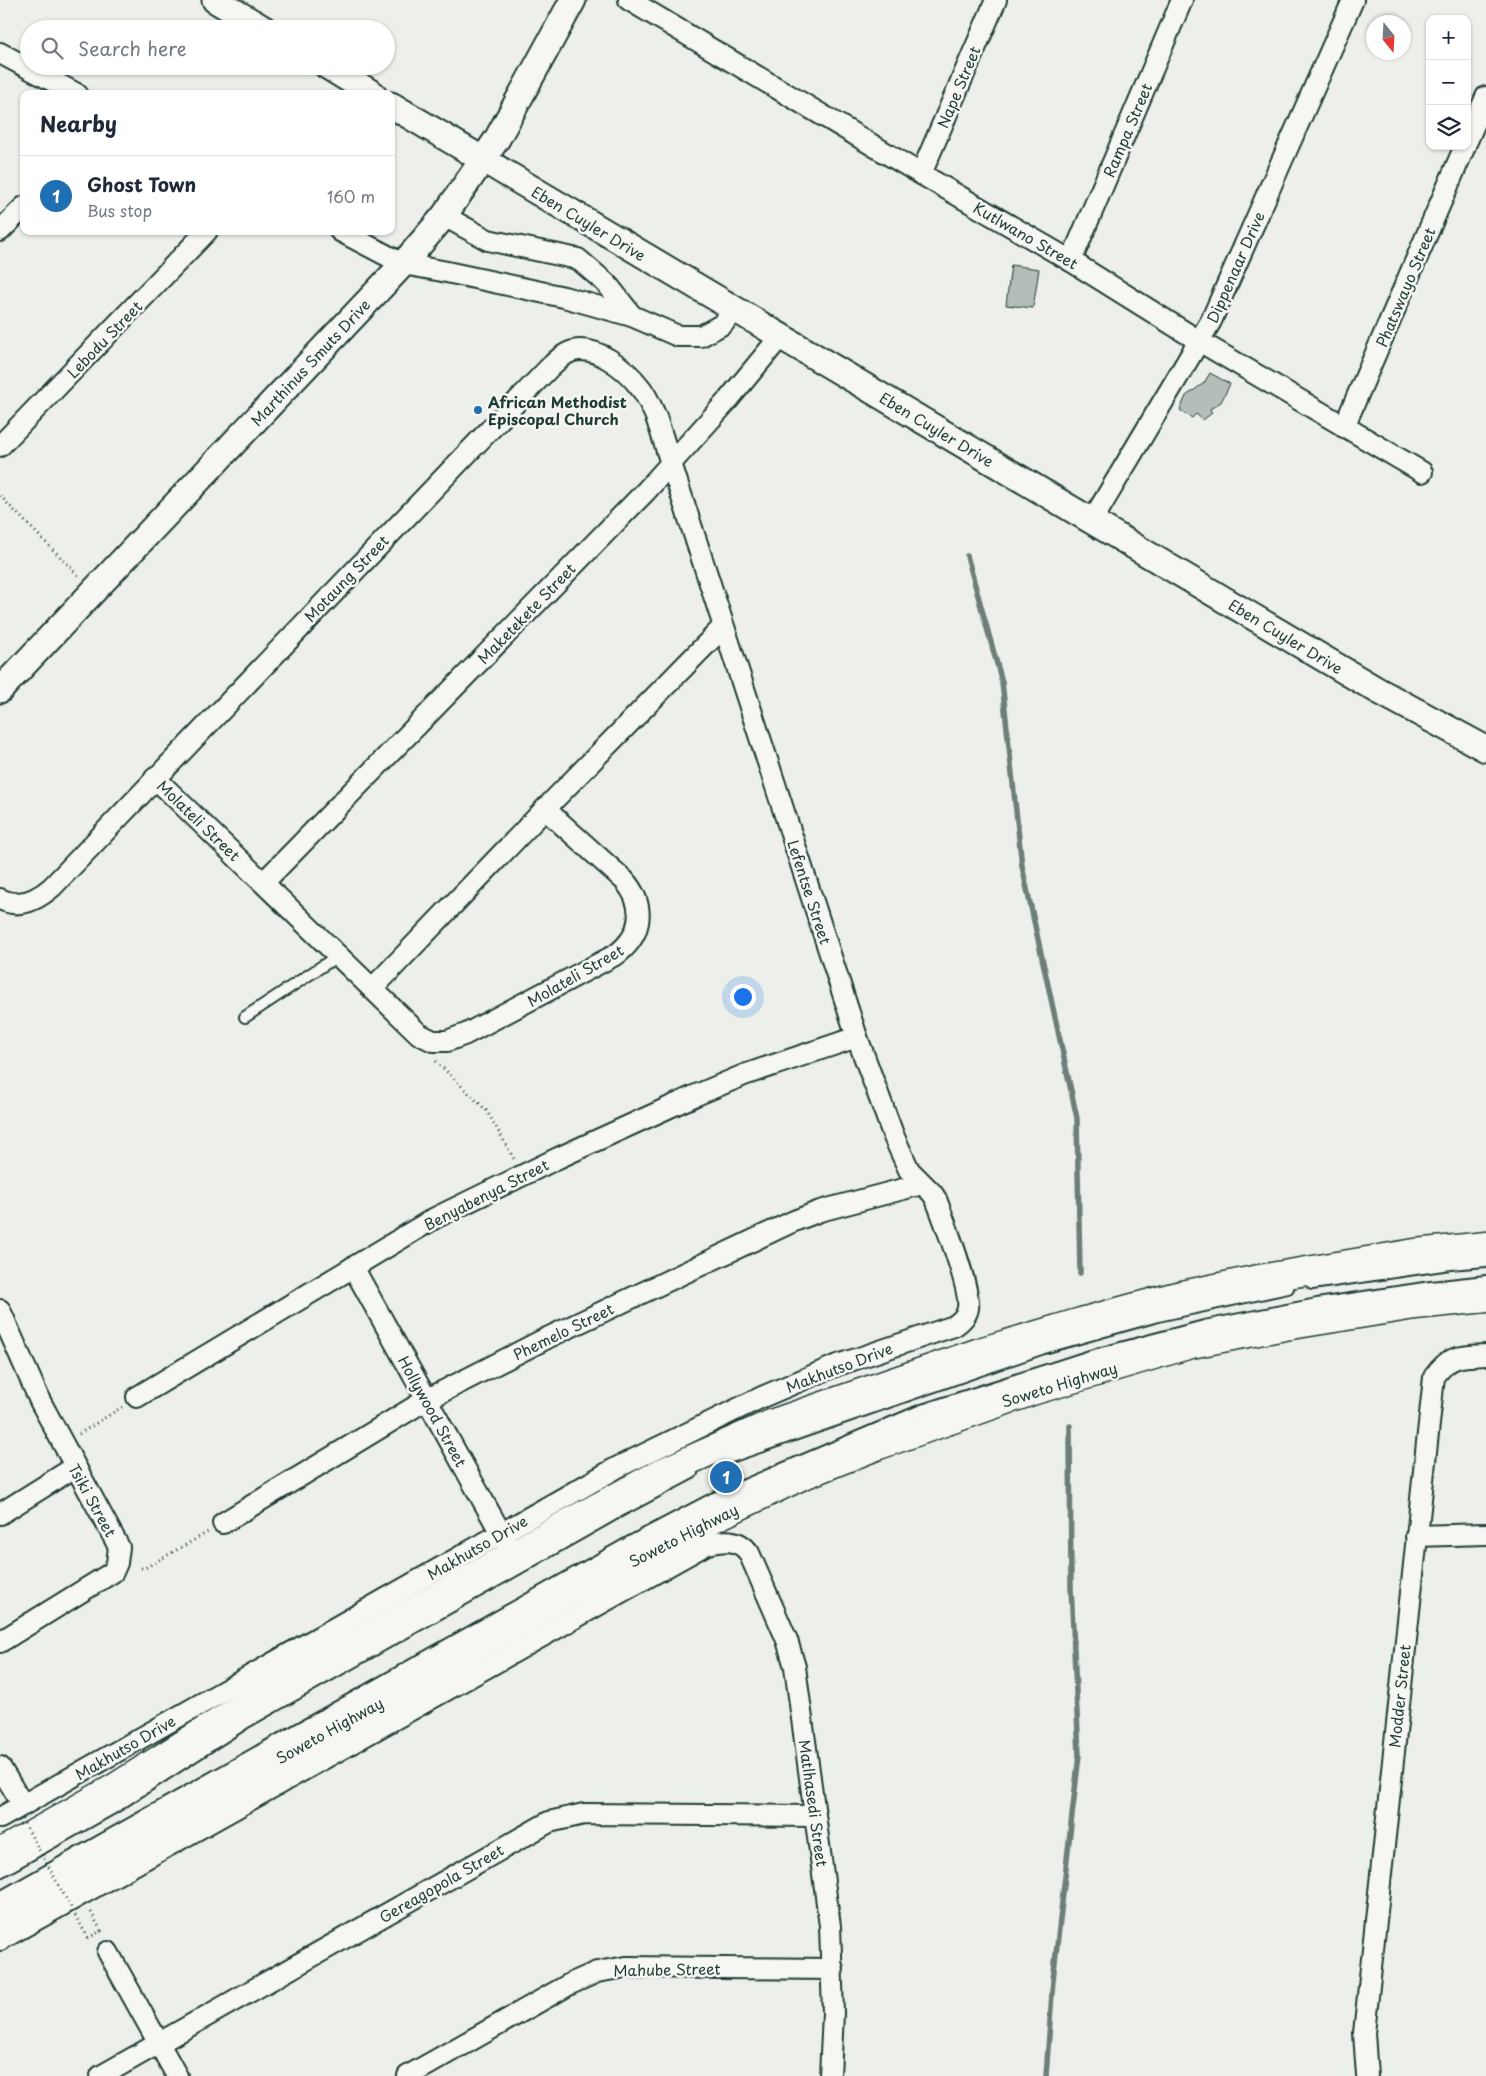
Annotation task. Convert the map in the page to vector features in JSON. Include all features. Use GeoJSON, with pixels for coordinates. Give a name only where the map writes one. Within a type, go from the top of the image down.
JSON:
{"type":"FeatureCollection","features":[{"type":"Feature","properties":{"kind":"main road"},"geometry":{"type":"LineString","coordinates":[[0,1853],[113,1789],[507,1544],[710,1450],[771,1424],[984,1351],[1164,1300],[1259,1279],[1416,1253],[1486,1246]]}},
{"type":"Feature","properties":{"kind":"main road","name":"Soweto Highway"},"geometry":{"type":"LineString","coordinates":[[0,1915],[571,1594],[685,1532],[801,1476],[876,1446],[1035,1390],[1191,1344],[1284,1326],[1387,1310],[1486,1298]]}},
{"type":"Feature","properties":{"kind":"street"},"geometry":{"type":"LineString","coordinates":[[215,0],[249,20]]}},
{"type":"Feature","properties":{"kind":"street","name":"Marthinus Smuts Drive"},"geometry":{"type":"LineString","coordinates":[[0,690],[403,264],[444,216],[497,138],[573,0]]}},
{"type":"Feature","properties":{"kind":"street","name":"Kutlwano Street"},"geometry":{"type":"LineString","coordinates":[[629,0],[1071,261],[1199,342],[1422,472]]}},
{"type":"Feature","properties":{"kind":"street","name":"Nape Street"},"geometry":{"type":"LineString","coordinates":[[921,174],[996,0]]}},
{"type":"Feature","properties":{"kind":"street","name":"Rampa Street"},"geometry":{"type":"LineString","coordinates":[[1071,261],[1182,0]]}},
{"type":"Feature","properties":{"kind":"street","name":"Dippenaar Drive"},"geometry":{"type":"LineString","coordinates":[[1092,521],[1215,312],[1353,0]]}},
{"type":"Feature","properties":{"kind":"street"},"geometry":{"type":"LineString","coordinates":[[0,53],[20,64]]}},
{"type":"Feature","properties":{"kind":"street"},"geometry":{"type":"LineString","coordinates":[[42,75],[70,90]]}},
{"type":"Feature","properties":{"kind":"street"},"geometry":{"type":"LineString","coordinates":[[342,75],[366,90]]}},
{"type":"Feature","properties":{"kind":"street"},"geometry":{"type":"LineString","coordinates":[[1471,132],[1486,97]]}},
{"type":"Feature","properties":{"kind":"street","name":"Eben Cuyler Drive"},"geometry":{"type":"LineString","coordinates":[[395,107],[1377,690],[1486,749]]}},
{"type":"Feature","properties":{"kind":"street","name":"Phatswayo Street"},"geometry":{"type":"LineString","coordinates":[[1344,427],[1463,150]]}},
{"type":"Feature","properties":{"kind":"street"},"geometry":{"type":"LineString","coordinates":[[0,231],[20,211]]}},
{"type":"Feature","properties":{"kind":"street"},"geometry":{"type":"LineString","coordinates":[[444,216],[488,240],[578,259],[607,284],[632,316]]}},
{"type":"Feature","properties":{"kind":"street","name":"Lebodu Street"},"geometry":{"type":"LineString","coordinates":[[0,446],[203,235]]}},
{"type":"Feature","properties":{"kind":"street"},"geometry":{"type":"LineString","coordinates":[[348,235],[403,264],[564,298],[632,316],[678,336],[701,336],[723,324],[734,309]]}},
{"type":"Feature","properties":{"kind":"street","name":"Maketekete Street"},"geometry":{"type":"LineString","coordinates":[[264,882],[671,464],[780,337]]}},
{"type":"Feature","properties":{"kind":"street","name":"Motaung Street"},"geometry":{"type":"LineString","coordinates":[[0,899],[8,903],[20,904],[44,894],[548,369],[562,357],[574,351],[590,351],[607,359],[632,378],[648,400],[671,464]]}},
{"type":"Feature","properties":{"kind":"street","name":"Lefentse Street"},"geometry":{"type":"LineString","coordinates":[[671,464],[857,1037],[894,1137],[909,1170],[932,1193],[936,1200],[966,1290],[968,1310]]}},
{"type":"Feature","properties":{"kind":"street"},"geometry":{"type":"LineString","coordinates":[[373,988],[723,627]]}},
{"type":"Feature","properties":{"kind":"street","name":"Molateli Street"},"geometry":{"type":"LineString","coordinates":[[155,778],[419,1034],[433,1041],[447,1041],[481,1027],[617,954],[629,945],[633,938],[639,917],[632,889],[545,809]]}},
{"type":"Feature","properties":{"kind":"street","name":"Benyabenya Street"},"geometry":{"type":"LineString","coordinates":[[138,1397],[435,1218],[523,1175],[744,1075],[857,1037]]}},
{"type":"Feature","properties":{"kind":"street","name":"Phemelo Street"},"geometry":{"type":"LineString","coordinates":[[223,1523],[426,1400],[547,1338],[794,1220],[820,1211],[922,1184]]}},
{"type":"Feature","properties":{"kind":"street","name":"Hollywood Street"},"geometry":{"type":"LineString","coordinates":[[353,1267],[507,1544]]}},
{"type":"Feature","properties":{"kind":"street","name":"Tsiki Street"},"geometry":{"type":"LineString","coordinates":[[0,1310],[24,1368],[62,1444],[118,1546],[119,1555],[115,1567]]}},
{"type":"Feature","properties":{"kind":"street","name":"Makhutso Drive"},"geometry":{"type":"LineString","coordinates":[[0,1818],[23,1812],[507,1544],[618,1467],[762,1396],[835,1366],[947,1329],[960,1322],[968,1310]]}},
{"type":"Feature","properties":{"kind":"street","name":"Modder Street"},"geometry":{"type":"LineString","coordinates":[[1368,2076],[1364,2032],[1434,1377],[1442,1364],[1455,1358],[1486,1355]]}},
{"type":"Feature","properties":{"kind":"street"},"geometry":{"type":"LineString","coordinates":[[0,1514],[75,1467]]}},
{"type":"Feature","properties":{"kind":"street"},"geometry":{"type":"LineString","coordinates":[[1416,1536],[1486,1534]]}},
{"type":"Feature","properties":{"kind":"street","name":"Matlhasedi Street"},"geometry":{"type":"LineString","coordinates":[[0,1940],[708,1544],[729,1541],[746,1548],[792,1654],[829,1916],[833,1968],[830,2076]]}},
{"type":"Feature","properties":{"kind":"street"},"geometry":{"type":"LineString","coordinates":[[0,1642],[113,1572],[115,1567]]}},
{"type":"Feature","properties":{"kind":"street"},"geometry":{"type":"LineString","coordinates":[[0,1767],[23,1812]]}},
{"type":"Feature","properties":{"kind":"street","name":"Gereagopola Street"},"geometry":{"type":"LineString","coordinates":[[101,2076],[549,1822],[584,1814],[815,1816]]}},
{"type":"Feature","properties":{"kind":"street"},"geometry":{"type":"LineString","coordinates":[[108,1952],[177,2076]]}},
{"type":"Feature","properties":{"kind":"street","name":"Mahube Street"},"geometry":{"type":"LineString","coordinates":[[408,2076],[570,1984],[610,1968],[626,1966],[833,1968]]}},
{"type":"Feature","properties":{"kind":"lane"},"geometry":{"type":"LineString","coordinates":[[245,1017],[339,955]]}},
{"type":"Feature","properties":{"kind":"lane"},"geometry":{"type":"LineString","coordinates":[[720,1461],[919,1390],[1044,1348],[1158,1316],[1287,1288],[1440,1265],[1486,1261]]}},
{"type":"Feature","properties":{"kind":"lane","name":"Soweto Highway"},"geometry":{"type":"LineString","coordinates":[[0,1897],[626,1544],[714,1498],[816,1453],[928,1408],[1090,1356],[1204,1326],[1317,1304],[1486,1281]]}},
{"type":"Feature","properties":{"kind":"lane"},"geometry":{"type":"LineString","coordinates":[[0,1872],[112,1809],[245,1723],[624,1508],[703,1468]]}},
{"type":"Feature","properties":{"kind":"path"},"geometry":{"type":"LineString","coordinates":[[0,496],[94,591]]}},
{"type":"Feature","properties":{"kind":"path"},"geometry":{"type":"LineString","coordinates":[[433,1041],[432,1057],[486,1111],[523,1175]]}},
{"type":"Feature","properties":{"kind":"path"},"geometry":{"type":"LineString","coordinates":[[62,1444],[138,1397]]}},
{"type":"Feature","properties":{"kind":"path"},"geometry":{"type":"LineString","coordinates":[[115,1567],[145,1568],[223,1523]]}},
{"type":"Feature","properties":{"kind":"path"},"geometry":{"type":"LineString","coordinates":[[23,1812],[88,1938]]}},
{"type":"Feature","properties":{"kind":"path"},"geometry":{"type":"LineString","coordinates":[[97,1922],[101,1931]]}},
{"type":"Feature","properties":{"kind":"building"},"geometry":{"type":"Polygon","coordinates":[[[1011,265],[1039,269],[1033,308],[1006,305],[1011,265]]]}},
{"type":"Feature","properties":{"kind":"building"},"geometry":{"type":"Polygon","coordinates":[[[1210,373],[1230,384],[1221,402],[1210,409],[1212,413],[1203,420],[1196,414],[1192,418],[1180,410],[1186,396],[1204,383],[1210,373]]]}},
{"type":"Feature","properties":{"kind":"waterway"},"geometry":{"type":"LineString","coordinates":[[967,556],[1002,682],[1022,866],[1077,1118],[1080,1273]]}},
{"type":"Feature","properties":{"kind":"waterway"},"geometry":{"type":"LineString","coordinates":[[1046,2076],[1053,1980],[1079,1755],[1071,1587],[1070,1426]]}},
{"type":"Feature","properties":{"kind":"place","name":"African Methodist Episcopal Church"},"geometry":{"type":"Point","coordinates":[478,410]}},
{"type":"Feature","properties":{"kind":"place","name":"Ghost Town"},"geometry":{"type":"Point","coordinates":[726,1477]}}]}
